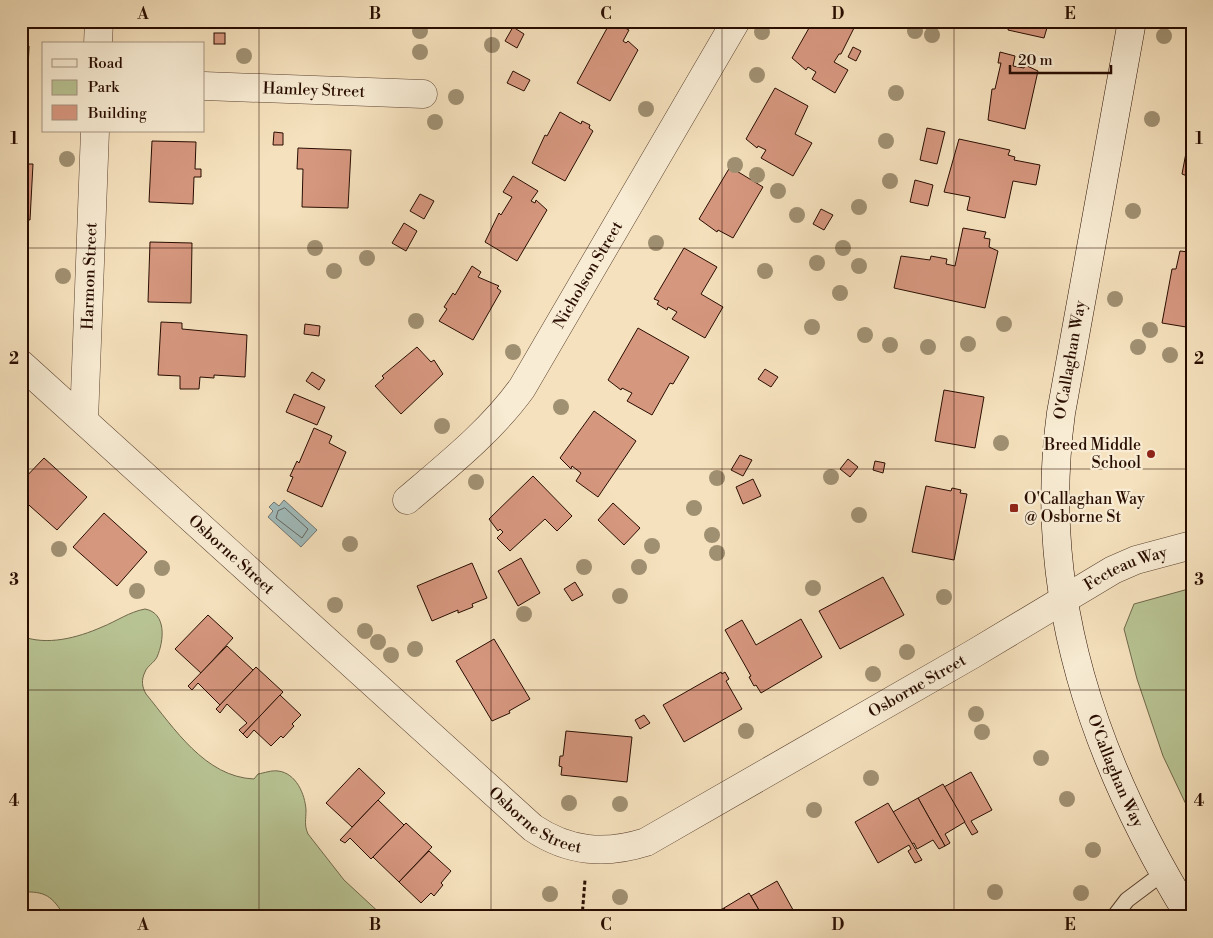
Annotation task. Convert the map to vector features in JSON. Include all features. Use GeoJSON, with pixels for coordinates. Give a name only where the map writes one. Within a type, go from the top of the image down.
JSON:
{"type":"FeatureCollection","features":[{"type":"Feature","properties":{"kind":"street"},"geometry":{"type":"LineString","coordinates":[[98,42],[99,21]]}},
{"type":"Feature","properties":{"kind":"street","name":"Nicholson Street"},"geometry":{"type":"LineString","coordinates":[[407,500],[472,443],[510,404],[522,388],[736,21]]}},
{"type":"Feature","properties":{"kind":"street","name":"O'Callaghan Way"},"geometry":{"type":"LineString","coordinates":[[1132,21],[1059,426],[1056,499],[1063,599],[1074,657],[1102,745],[1129,809],[1163,874],[1190,917]]}},
{"type":"Feature","properties":{"kind":"street","name":"Hamley Street"},"geometry":{"type":"LineString","coordinates":[[205,86],[423,94]]}},
{"type":"Feature","properties":{"kind":"street","name":"Harmon Street"},"geometry":{"type":"LineString","coordinates":[[84,420],[94,132]]}},
{"type":"Feature","properties":{"kind":"street","name":"Osborne Street"},"geometry":{"type":"LineString","coordinates":[[21,364],[533,828],[554,841],[588,850],[620,849],[646,842],[660,835],[973,654],[1063,599]]}},
{"type":"Feature","properties":{"kind":"street","name":"Fecteau Way"},"geometry":{"type":"LineString","coordinates":[[1063,599],[1124,565],[1192,545]]}},
{"type":"Feature","properties":{"kind":"lane"},"geometry":{"type":"LineString","coordinates":[[1114,917],[1127,900],[1163,874]]}},
{"type":"Feature","properties":{"kind":"path"},"geometry":{"type":"LineString","coordinates":[[582,917],[588,850]]}},
{"type":"Feature","properties":{"kind":"green space"},"geometry":{"type":"Polygon","coordinates":[[[1192,588],[1192,817],[1163,756],[1137,679],[1124,629],[1134,604],[1192,588]]]}},
{"type":"Feature","properties":{"kind":"green space"},"geometry":{"type":"Polygon","coordinates":[[[145,609],[157,616],[162,628],[161,643],[157,657],[146,670],[143,678],[146,694],[192,748],[220,770],[236,776],[254,779],[258,774],[278,771],[295,780],[304,797],[308,834],[344,880],[384,917],[65,917],[48,896],[21,892],[21,636],[41,640],[72,637],[92,631],[128,614],[145,609]]]}},
{"type":"Feature","properties":{"kind":"water"},"geometry":{"type":"Polygon","coordinates":[[[284,500],[317,530],[301,547],[268,517],[273,511],[269,507],[274,502],[279,506],[284,500]]]}},
{"type":"Feature","properties":{"kind":"building"},"geometry":{"type":"Polygon","coordinates":[[[328,21],[381,21],[381,24],[328,21]]]}},
{"type":"Feature","properties":{"kind":"building"},"geometry":{"type":"Polygon","coordinates":[[[611,21],[629,30],[623,41],[626,43],[628,41],[638,50],[610,101],[577,83],[611,21]]]}},
{"type":"Feature","properties":{"kind":"building"},"geometry":{"type":"Polygon","coordinates":[[[813,21],[846,21],[855,26],[841,54],[839,54],[834,62],[848,70],[835,93],[812,79],[816,72],[808,67],[806,70],[792,58],[813,21]]]}},
{"type":"Feature","properties":{"kind":"building"},"geometry":{"type":"Polygon","coordinates":[[[1010,21],[1049,21],[1044,38],[1008,30],[1010,21]]]}},
{"type":"Feature","properties":{"kind":"building"},"geometry":{"type":"Polygon","coordinates":[[[513,27],[524,34],[517,48],[505,41],[513,27]]]}},
{"type":"Feature","properties":{"kind":"building"},"geometry":{"type":"Polygon","coordinates":[[[214,33],[225,33],[225,44],[214,44],[214,33]]]}},
{"type":"Feature","properties":{"kind":"building"},"geometry":{"type":"Polygon","coordinates":[[[21,46],[29,46],[26,116],[21,116],[21,46]]]}},
{"type":"Feature","properties":{"kind":"building"},"geometry":{"type":"Polygon","coordinates":[[[853,47],[861,51],[856,61],[848,57],[853,47]]]}},
{"type":"Feature","properties":{"kind":"building"},"geometry":{"type":"Polygon","coordinates":[[[1000,52],[1015,56],[1013,66],[1024,68],[1025,65],[1038,71],[1025,129],[988,120],[992,89],[995,89],[1001,63],[998,63],[1000,52]]]}},
{"type":"Feature","properties":{"kind":"building"},"geometry":{"type":"Polygon","coordinates":[[[513,71],[530,80],[524,91],[507,83],[513,71]]]}},
{"type":"Feature","properties":{"kind":"building"},"geometry":{"type":"Polygon","coordinates":[[[775,88],[808,106],[795,134],[812,143],[793,176],[761,158],[766,150],[758,146],[757,148],[746,139],[775,88]]]}},
{"type":"Feature","properties":{"kind":"building"},"geometry":{"type":"Polygon","coordinates":[[[560,112],[581,124],[582,121],[590,125],[589,128],[593,131],[565,181],[532,163],[545,135],[547,136],[560,112]]]}},
{"type":"Feature","properties":{"kind":"building"},"geometry":{"type":"Polygon","coordinates":[[[1192,121],[1192,178],[1182,174],[1192,121]]]}},
{"type":"Feature","properties":{"kind":"building"},"geometry":{"type":"Polygon","coordinates":[[[927,128],[945,132],[937,164],[920,160],[927,128]]]}},
{"type":"Feature","properties":{"kind":"building"},"geometry":{"type":"Polygon","coordinates":[[[274,132],[283,133],[283,145],[273,145],[274,132]]]}},
{"type":"Feature","properties":{"kind":"building"},"geometry":{"type":"Polygon","coordinates":[[[959,139],[1010,150],[1008,155],[1015,157],[1014,160],[1040,165],[1036,185],[1013,181],[1005,218],[967,210],[970,197],[944,192],[959,139]]]}},
{"type":"Feature","properties":{"kind":"building"},"geometry":{"type":"Polygon","coordinates":[[[152,141],[196,142],[195,169],[201,169],[201,177],[194,177],[193,204],[149,202],[152,141]]]}},
{"type":"Feature","properties":{"kind":"building"},"geometry":{"type":"Polygon","coordinates":[[[298,148],[351,150],[348,208],[302,207],[303,169],[297,169],[298,148]]]}},
{"type":"Feature","properties":{"kind":"building"},"geometry":{"type":"Polygon","coordinates":[[[21,164],[33,164],[30,220],[21,219],[21,164]]]}},
{"type":"Feature","properties":{"kind":"building"},"geometry":{"type":"Polygon","coordinates":[[[730,167],[763,187],[733,238],[718,230],[717,232],[699,219],[730,167]]]}},
{"type":"Feature","properties":{"kind":"building"},"geometry":{"type":"Polygon","coordinates":[[[513,176],[538,191],[531,201],[535,203],[536,200],[547,210],[517,261],[485,242],[499,213],[501,215],[512,197],[503,192],[513,176]]]}},
{"type":"Feature","properties":{"kind":"building"},"geometry":{"type":"Polygon","coordinates":[[[915,180],[933,185],[928,206],[910,202],[915,180]]]}},
{"type":"Feature","properties":{"kind":"building"},"geometry":{"type":"Polygon","coordinates":[[[420,194],[434,201],[424,219],[410,211],[420,194]]]}},
{"type":"Feature","properties":{"kind":"building"},"geometry":{"type":"Polygon","coordinates":[[[821,209],[833,215],[824,230],[813,224],[821,209]]]}},
{"type":"Feature","properties":{"kind":"building"},"geometry":{"type":"Polygon","coordinates":[[[404,223],[417,231],[406,251],[392,243],[404,223]]]}},
{"type":"Feature","properties":{"kind":"building"},"geometry":{"type":"Polygon","coordinates":[[[963,228],[986,232],[984,238],[990,239],[989,247],[998,251],[985,308],[894,288],[901,256],[930,260],[931,256],[947,259],[946,264],[955,266],[963,228]]]}},
{"type":"Feature","properties":{"kind":"building"},"geometry":{"type":"Polygon","coordinates":[[[150,242],[192,243],[191,303],[148,302],[150,242]]]}},
{"type":"Feature","properties":{"kind":"building"},"geometry":{"type":"Polygon","coordinates":[[[684,248],[717,267],[701,294],[723,307],[705,338],[672,319],[677,312],[668,307],[667,310],[657,304],[659,301],[654,299],[684,248]]]}},
{"type":"Feature","properties":{"kind":"building"},"geometry":{"type":"Polygon","coordinates":[[[1190,250],[1192,251],[1192,328],[1162,323],[1172,269],[1176,269],[1180,251],[1189,252],[1190,250]]]}},
{"type":"Feature","properties":{"kind":"building"},"geometry":{"type":"Polygon","coordinates":[[[472,266],[481,272],[478,277],[499,286],[497,288],[501,291],[473,340],[439,321],[447,309],[444,307],[453,293],[455,295],[472,266]]]}},
{"type":"Feature","properties":{"kind":"building"},"geometry":{"type":"Polygon","coordinates":[[[161,322],[182,323],[182,329],[247,335],[245,377],[214,375],[214,378],[200,377],[199,389],[180,389],[180,376],[158,375],[161,322]]]}},
{"type":"Feature","properties":{"kind":"building"},"geometry":{"type":"Polygon","coordinates":[[[305,324],[320,326],[319,336],[304,334],[305,324]]]}},
{"type":"Feature","properties":{"kind":"building"},"geometry":{"type":"Polygon","coordinates":[[[638,328],[689,357],[673,384],[670,383],[652,415],[627,401],[632,393],[622,388],[621,390],[608,380],[638,328]]]}},
{"type":"Feature","properties":{"kind":"building"},"geometry":{"type":"Polygon","coordinates":[[[417,347],[431,362],[434,360],[443,374],[401,414],[375,386],[384,378],[382,376],[417,347]]]}},
{"type":"Feature","properties":{"kind":"building"},"geometry":{"type":"Polygon","coordinates":[[[765,369],[778,377],[771,387],[758,379],[765,369]]]}},
{"type":"Feature","properties":{"kind":"building"},"geometry":{"type":"Polygon","coordinates":[[[312,372],[325,380],[319,390],[306,381],[312,372]]]}},
{"type":"Feature","properties":{"kind":"building"},"geometry":{"type":"Polygon","coordinates":[[[944,390],[984,397],[975,448],[935,441],[944,390]]]}},
{"type":"Feature","properties":{"kind":"building"},"geometry":{"type":"Polygon","coordinates":[[[294,394],[325,407],[317,425],[286,412],[294,394]]]}},
{"type":"Feature","properties":{"kind":"building"},"geometry":{"type":"Polygon","coordinates":[[[594,411],[636,441],[598,497],[576,481],[581,473],[572,466],[571,469],[560,458],[594,411]]]}},
{"type":"Feature","properties":{"kind":"building"},"geometry":{"type":"Polygon","coordinates":[[[314,428],[332,436],[329,443],[346,452],[322,507],[287,491],[293,477],[290,476],[297,461],[299,463],[314,428]]]}},
{"type":"Feature","properties":{"kind":"building"},"geometry":{"type":"Polygon","coordinates":[[[740,455],[752,460],[743,476],[731,470],[740,455]]]}},
{"type":"Feature","properties":{"kind":"building"},"geometry":{"type":"Polygon","coordinates":[[[44,458],[87,497],[57,530],[21,498],[21,482],[44,458]]]}},
{"type":"Feature","properties":{"kind":"building"},"geometry":{"type":"Polygon","coordinates":[[[848,459],[858,467],[850,477],[840,469],[848,459]]]}},
{"type":"Feature","properties":{"kind":"building"},"geometry":{"type":"Polygon","coordinates":[[[875,461],[885,463],[883,473],[873,470],[875,461]]]}},
{"type":"Feature","properties":{"kind":"building"},"geometry":{"type":"Polygon","coordinates":[[[533,476],[572,516],[557,531],[545,519],[510,551],[497,538],[503,532],[500,529],[498,531],[489,519],[533,476]]]}},
{"type":"Feature","properties":{"kind":"building"},"geometry":{"type":"Polygon","coordinates":[[[753,479],[761,496],[743,504],[736,487],[753,479]]]}},
{"type":"Feature","properties":{"kind":"building"},"geometry":{"type":"Polygon","coordinates":[[[926,486],[951,491],[952,488],[961,490],[960,493],[967,494],[954,560],[912,552],[926,486]]]}},
{"type":"Feature","properties":{"kind":"building"},"geometry":{"type":"Polygon","coordinates":[[[613,503],[640,528],[624,545],[598,520],[613,503]]]}},
{"type":"Feature","properties":{"kind":"building"},"geometry":{"type":"Polygon","coordinates":[[[104,513],[147,552],[117,586],[73,547],[104,513]]]}},
{"type":"Feature","properties":{"kind":"building"},"geometry":{"type":"Polygon","coordinates":[[[521,558],[540,593],[518,606],[498,571],[521,558]]]}},
{"type":"Feature","properties":{"kind":"building"},"geometry":{"type":"Polygon","coordinates":[[[472,563],[487,598],[472,604],[473,607],[458,613],[458,610],[432,621],[417,586],[472,563]]]}},
{"type":"Feature","properties":{"kind":"building"},"geometry":{"type":"Polygon","coordinates":[[[883,577],[904,615],[840,649],[819,611],[883,577]]]}},
{"type":"Feature","properties":{"kind":"building"},"geometry":{"type":"Polygon","coordinates":[[[575,582],[583,595],[572,601],[564,589],[575,582]]]}},
{"type":"Feature","properties":{"kind":"building"},"geometry":{"type":"Polygon","coordinates":[[[208,615],[233,638],[201,673],[175,649],[208,615]]]}},
{"type":"Feature","properties":{"kind":"building"},"geometry":{"type":"Polygon","coordinates":[[[801,619],[822,657],[761,693],[756,685],[754,686],[749,677],[751,676],[725,630],[742,620],[756,645],[801,619]]]}},
{"type":"Feature","properties":{"kind":"building"},"geometry":{"type":"Polygon","coordinates":[[[494,639],[530,699],[509,711],[510,713],[492,721],[456,661],[494,639]]]}},
{"type":"Feature","properties":{"kind":"building"},"geometry":{"type":"Polygon","coordinates":[[[227,646],[253,670],[220,705],[198,683],[192,690],[188,686],[227,646]]]}},
{"type":"Feature","properties":{"kind":"building"},"geometry":{"type":"Polygon","coordinates":[[[256,667],[283,692],[243,734],[239,730],[247,723],[227,704],[220,713],[216,709],[256,667]]]}},
{"type":"Feature","properties":{"kind":"building"},"geometry":{"type":"Polygon","coordinates":[[[721,672],[722,674],[725,672],[729,679],[726,681],[742,709],[684,742],[663,705],[721,672]]]}},
{"type":"Feature","properties":{"kind":"building"},"geometry":{"type":"Polygon","coordinates":[[[280,695],[301,715],[292,724],[294,726],[283,738],[281,736],[271,746],[254,730],[247,738],[243,734],[280,695]]]}},
{"type":"Feature","properties":{"kind":"building"},"geometry":{"type":"Polygon","coordinates":[[[644,715],[650,723],[640,729],[635,720],[644,715]]]}},
{"type":"Feature","properties":{"kind":"building"},"geometry":{"type":"Polygon","coordinates":[[[566,731],[632,737],[627,782],[561,775],[562,767],[559,766],[560,756],[563,756],[566,731]]]}},
{"type":"Feature","properties":{"kind":"building"},"geometry":{"type":"Polygon","coordinates":[[[359,768],[385,793],[352,827],[326,803],[359,768]]]}},
{"type":"Feature","properties":{"kind":"building"},"geometry":{"type":"Polygon","coordinates":[[[971,772],[992,810],[971,821],[978,832],[972,835],[944,787],[971,772]]]}},
{"type":"Feature","properties":{"kind":"building"},"geometry":{"type":"Polygon","coordinates":[[[943,784],[965,822],[945,834],[950,843],[945,846],[918,798],[943,784]]]}},
{"type":"Feature","properties":{"kind":"building"},"geometry":{"type":"Polygon","coordinates":[[[918,798],[945,846],[939,849],[933,840],[917,849],[914,843],[911,844],[893,812],[918,798]]]}},
{"type":"Feature","properties":{"kind":"building"},"geometry":{"type":"Polygon","coordinates":[[[378,800],[404,825],[371,859],[350,838],[345,843],[340,840],[378,800]]]}},
{"type":"Feature","properties":{"kind":"building"},"geometry":{"type":"Polygon","coordinates":[[[888,803],[922,860],[915,863],[908,851],[911,849],[909,845],[878,863],[855,822],[888,803]]]}},
{"type":"Feature","properties":{"kind":"building"},"geometry":{"type":"Polygon","coordinates":[[[406,823],[432,847],[399,882],[373,857],[406,823]]]}},
{"type":"Feature","properties":{"kind":"building"},"geometry":{"type":"Polygon","coordinates":[[[429,851],[451,871],[441,883],[443,885],[434,896],[431,893],[421,903],[399,882],[429,851]]]}},
{"type":"Feature","properties":{"kind":"building"},"geometry":{"type":"Polygon","coordinates":[[[777,881],[797,917],[763,917],[751,896],[777,881]]]}},
{"type":"Feature","properties":{"kind":"building"},"geometry":{"type":"Polygon","coordinates":[[[749,893],[763,917],[729,917],[724,908],[749,893]]]}},
{"type":"Feature","properties":{"kind":"building"},"geometry":{"type":"Polygon","coordinates":[[[724,908],[729,917],[707,917],[724,908]]]}},
{"type":"Feature","properties":{"kind":"place","name":"Breed Middle School"},"geometry":{"type":"Point","coordinates":[1151,454]}},
{"type":"Feature","properties":{"kind":"place","name":"O'Callaghan Way @ Osborne St"},"geometry":{"type":"Point","coordinates":[1014,508]}}]}
